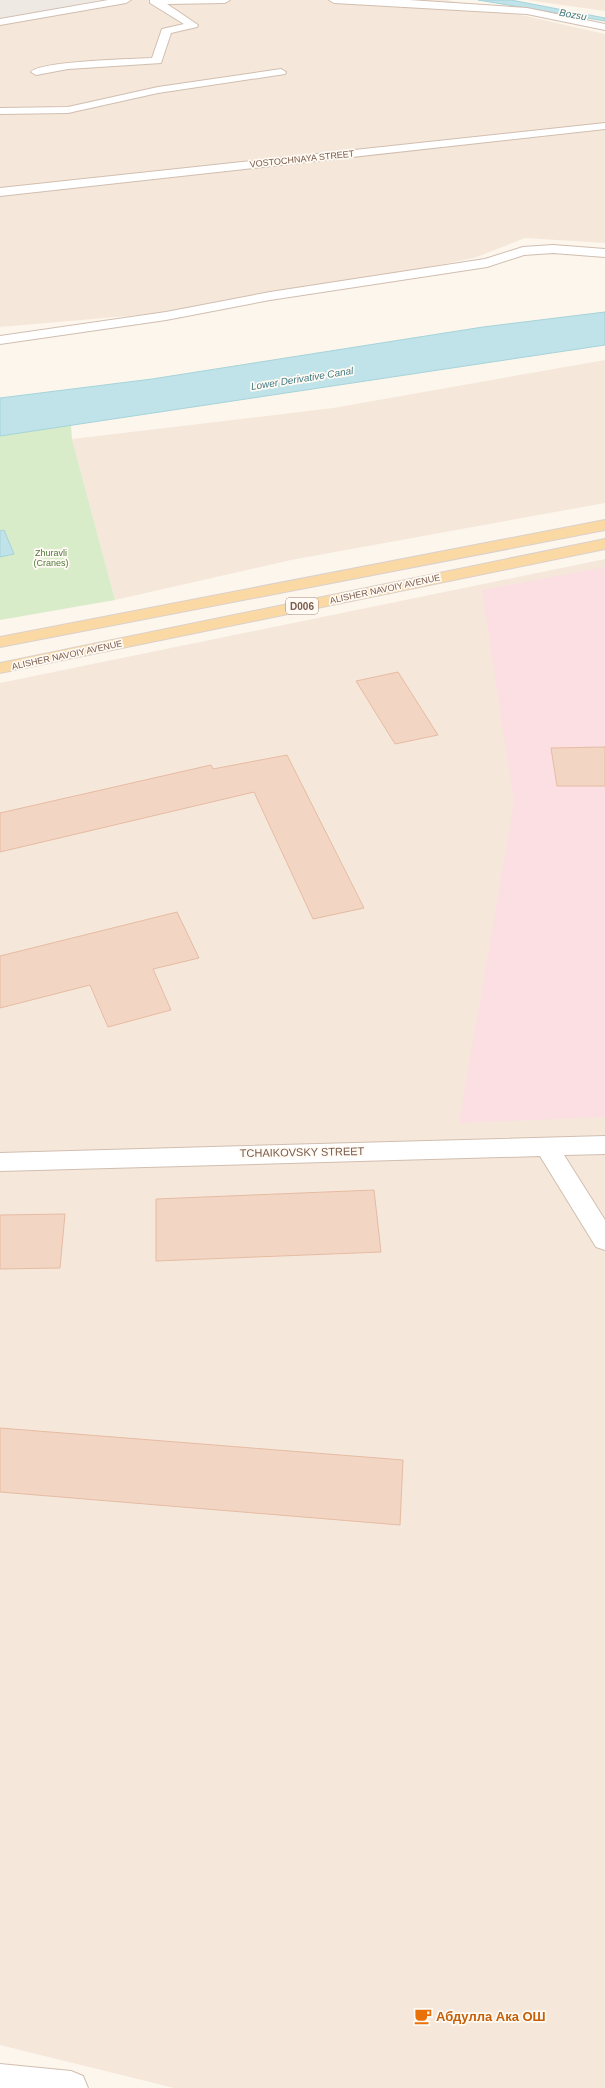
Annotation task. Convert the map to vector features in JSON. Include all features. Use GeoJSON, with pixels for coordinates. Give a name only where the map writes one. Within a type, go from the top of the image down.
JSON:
{"type":"FeatureCollection","features":[{"type":"Feature","properties":{"kind":"main road","name":"ALISHER NAVOIY AVENUE"},"geometry":{"type":"LineString","coordinates":[[0,642],[605,525]]}},
{"type":"Feature","properties":{"kind":"main road","name":"ALISHER NAVOIY AVENUE"},"geometry":{"type":"LineString","coordinates":[[0,668],[605,544]]}},
{"type":"Feature","properties":{"kind":"street"},"geometry":{"type":"LineString","coordinates":[[0,22],[108,1],[126,0]]}},
{"type":"Feature","properties":{"kind":"street"},"geometry":{"type":"LineString","coordinates":[[145,0],[225,0]]}},
{"type":"Feature","properties":{"kind":"street"},"geometry":{"type":"LineString","coordinates":[[334,0],[491,4],[605,27]]}},
{"type":"Feature","properties":{"kind":"street"},"geometry":{"type":"LineString","coordinates":[[36,72],[68,66],[157,61],[166,31],[193,25],[156,1]]}},
{"type":"Feature","properties":{"kind":"street"},"geometry":{"type":"LineString","coordinates":[[0,111],[68,110],[158,90],[281,72]]}},
{"type":"Feature","properties":{"kind":"street","name":"VOSTOCHNAYA STREET"},"geometry":{"type":"LineString","coordinates":[[0,192],[605,126]]}},
{"type":"Feature","properties":{"kind":"street"},"geometry":{"type":"LineString","coordinates":[[0,340],[166,316],[270,296],[487,263],[523,251],[554,249],[605,253]]}},
{"type":"Feature","properties":{"kind":"street","name":"TCHAIKOVSKY STREET"},"geometry":{"type":"LineString","coordinates":[[0,1162],[605,1145]]}},
{"type":"Feature","properties":{"kind":"street"},"geometry":{"type":"LineString","coordinates":[[546,1146],[605,1240]]}},
{"type":"Feature","properties":{"kind":"street"},"geometry":{"type":"LineString","coordinates":[[0,2081],[71,2088]]}},
{"type":"Feature","properties":{"kind":"shaded area"},"geometry":{"type":"Polygon","coordinates":[[[0,0],[99,0],[0,20],[0,0]]]}},
{"type":"Feature","properties":{"kind":"shaded area"},"geometry":{"type":"Polygon","coordinates":[[[112,0],[446,0],[605,34],[605,243],[525,238],[474,258],[221,308],[0,327],[0,24],[112,0]]]}},
{"type":"Feature","properties":{"kind":"shaded area"},"geometry":{"type":"Polygon","coordinates":[[[527,0],[605,0],[605,11],[527,0]]]}},
{"type":"Feature","properties":{"kind":"shaded area"},"geometry":{"type":"Polygon","coordinates":[[[605,360],[605,503],[291,560],[115,600],[72,439],[333,408],[605,360]]]}},
{"type":"Feature","properties":{"kind":"shaded area"},"geometry":{"type":"Polygon","coordinates":[[[605,559],[605,2088],[174,2088],[0,2045],[0,683],[605,559]]]}},
{"type":"Feature","properties":{"kind":"shaded area"},"geometry":{"type":"Polygon","coordinates":[[[605,567],[605,1117],[459,1123],[514,803],[482,590],[605,567]]]}},
{"type":"Feature","properties":{"kind":"green space","name":"Zhuravli (Cranes)"},"geometry":{"type":"Polygon","coordinates":[[[71,425],[72,439],[115,600],[0,620],[0,436],[71,425]]]}},
{"type":"Feature","properties":{"kind":"water","name":"Bozsu"},"geometry":{"type":"Polygon","coordinates":[[[478,0],[511,0],[605,18],[605,21],[478,0]]]}},
{"type":"Feature","properties":{"kind":"water","name":"Lower Derivative Canal"},"geometry":{"type":"Polygon","coordinates":[[[605,312],[605,345],[0,436],[0,398],[152,379],[483,327],[605,312]]]}},
{"type":"Feature","properties":{"kind":"water"},"geometry":{"type":"Polygon","coordinates":[[[4,530],[14,554],[0,557],[0,531],[4,530]]]}},
{"type":"Feature","properties":{"kind":"building"},"geometry":{"type":"Polygon","coordinates":[[[398,672],[438,735],[395,744],[356,681],[398,672]]]}},
{"type":"Feature","properties":{"kind":"building"},"geometry":{"type":"Polygon","coordinates":[[[605,747],[605,786],[557,786],[551,748],[605,747]]]}},
{"type":"Feature","properties":{"kind":"building"},"geometry":{"type":"Polygon","coordinates":[[[287,755],[364,908],[313,919],[254,792],[0,852],[0,813],[211,765],[213,769],[287,755]]]}},
{"type":"Feature","properties":{"kind":"building"},"geometry":{"type":"Polygon","coordinates":[[[177,912],[199,958],[153,969],[171,1010],[108,1027],[90,985],[0,1008],[0,956],[177,912]]]}},
{"type":"Feature","properties":{"kind":"building"},"geometry":{"type":"Polygon","coordinates":[[[374,1190],[381,1252],[156,1261],[156,1199],[374,1190]]]}},
{"type":"Feature","properties":{"kind":"building"},"geometry":{"type":"Polygon","coordinates":[[[65,1214],[60,1268],[0,1269],[0,1215],[65,1214]]]}},
{"type":"Feature","properties":{"kind":"building"},"geometry":{"type":"Polygon","coordinates":[[[0,1428],[403,1460],[400,1525],[0,1492],[0,1428]]]}},
{"type":"Feature","properties":{"kind":"place","name":"Абдулла Ака ОШ"},"geometry":{"type":"Point","coordinates":[423,2016]}}]}
